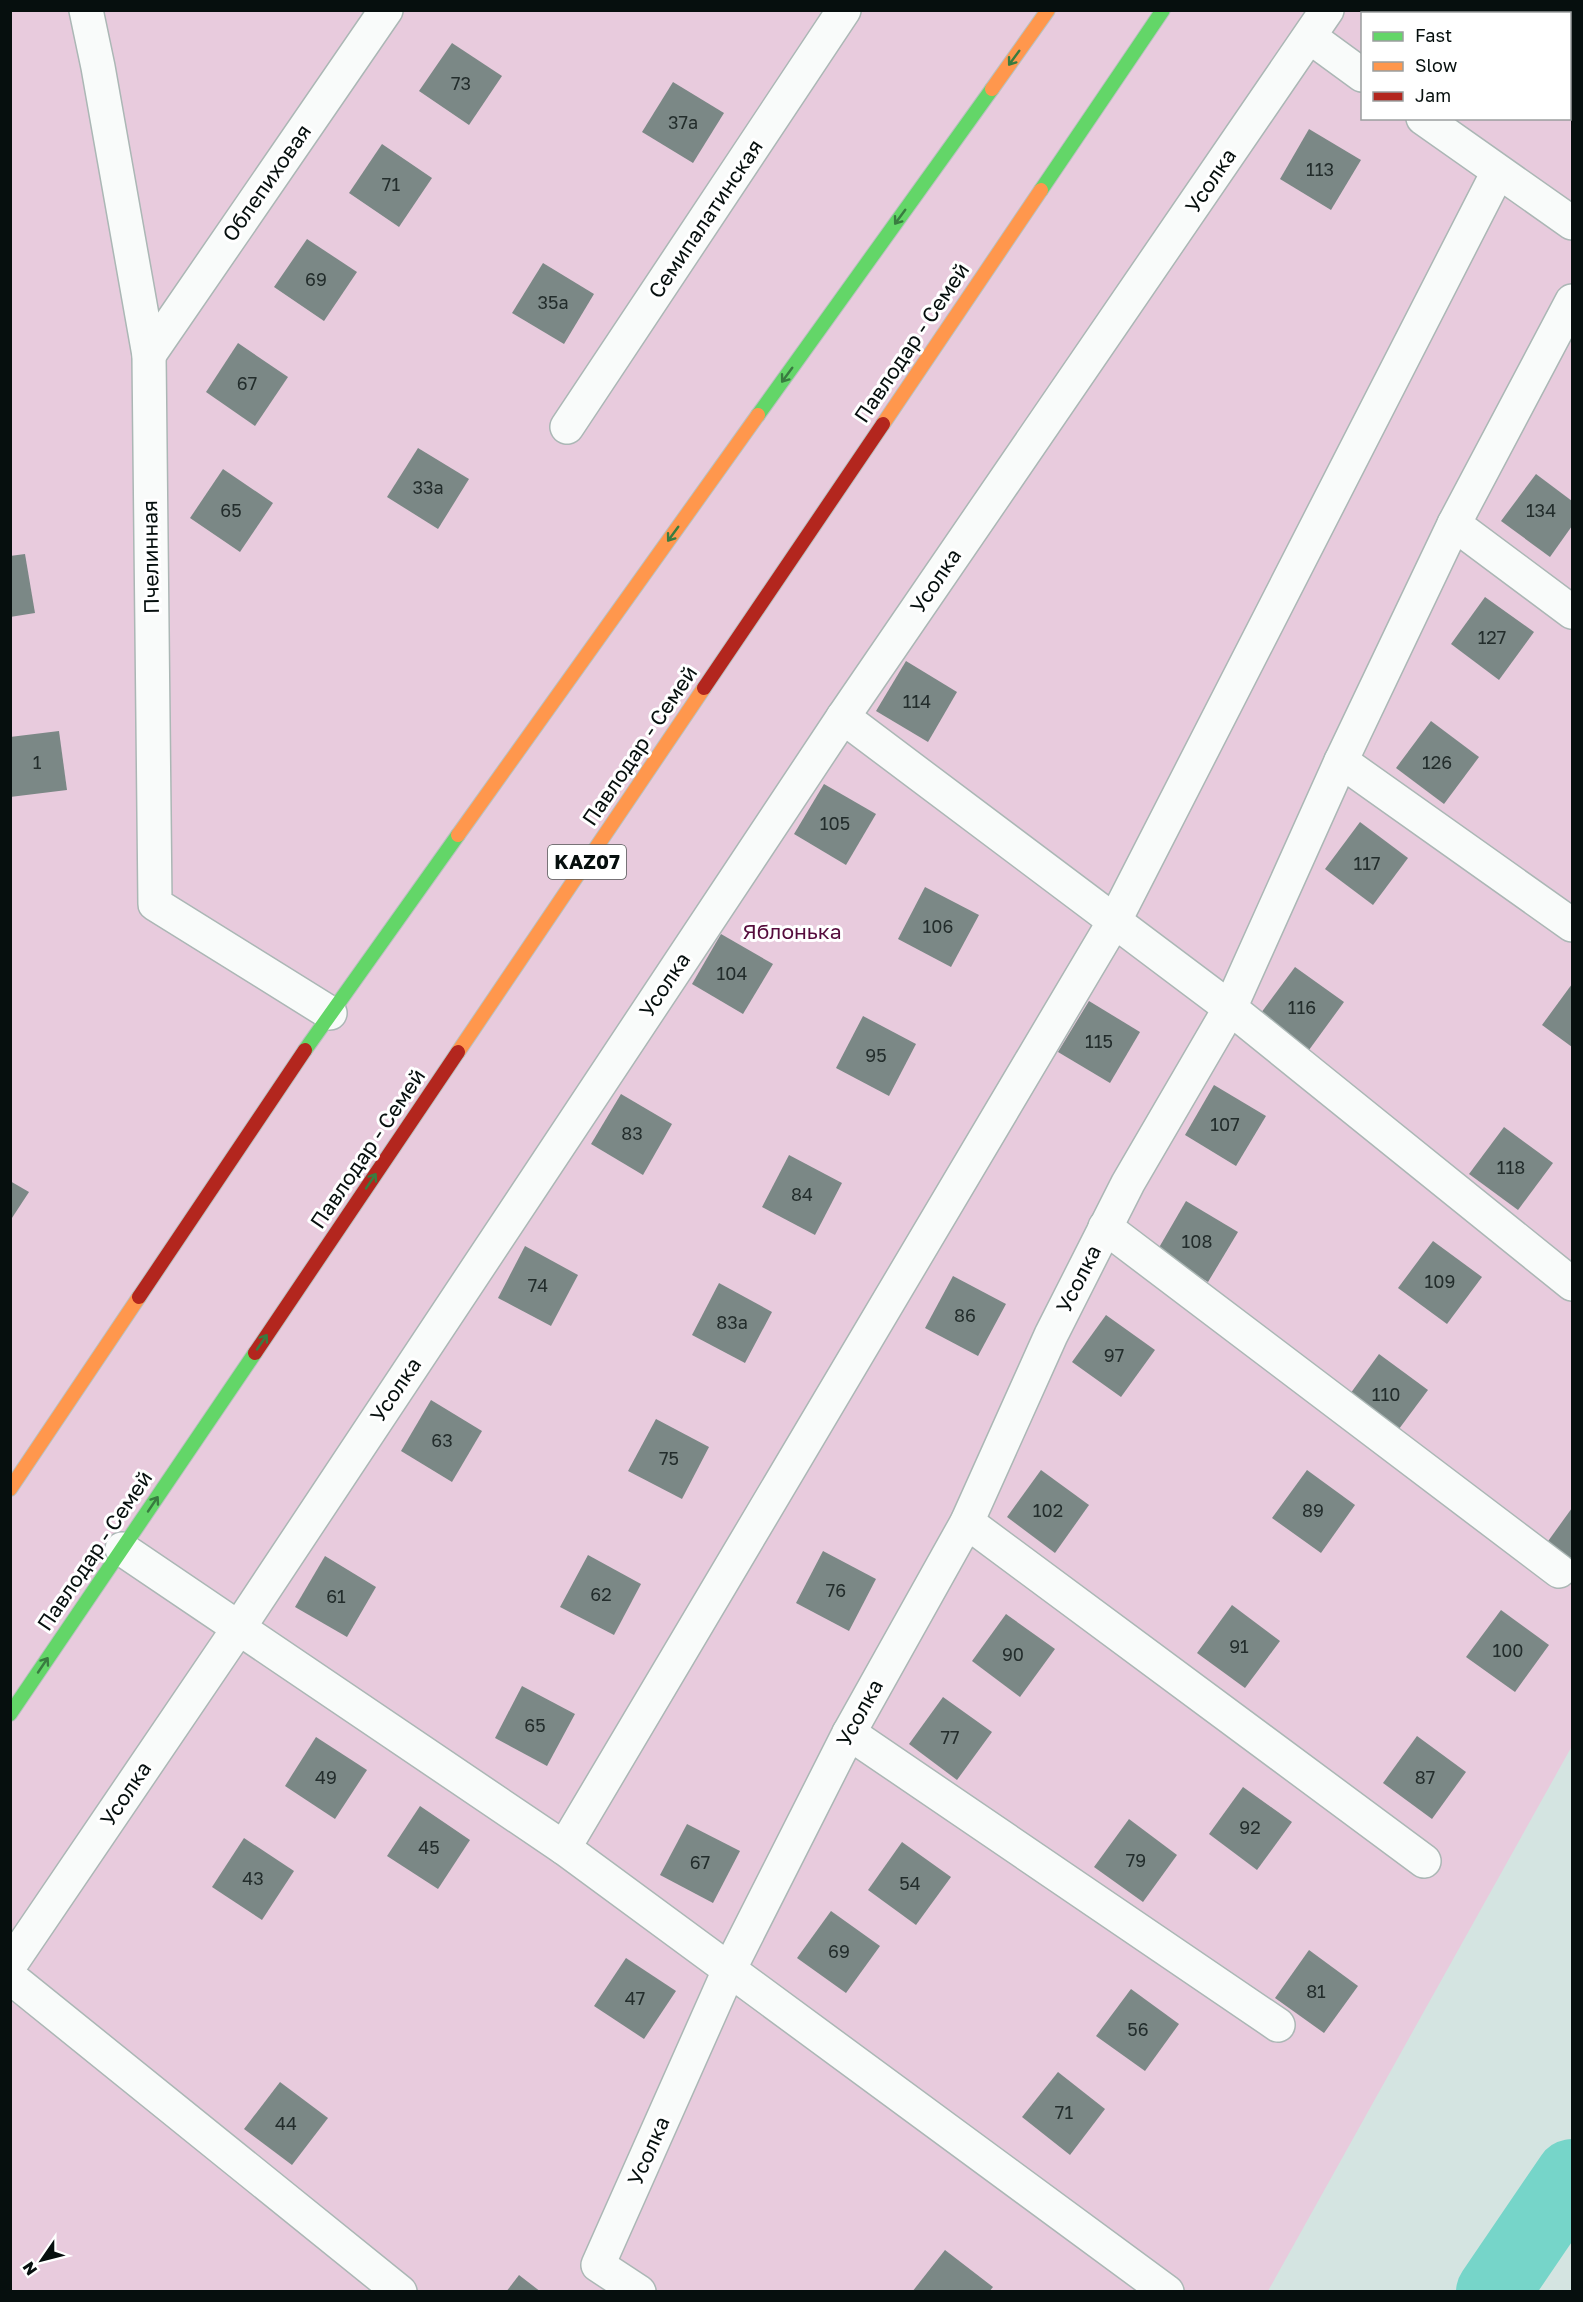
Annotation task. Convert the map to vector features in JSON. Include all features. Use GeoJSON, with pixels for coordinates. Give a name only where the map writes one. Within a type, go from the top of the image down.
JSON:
{"type":"FeatureCollection","features":[{"type":"Feature","properties":{"kind":"highway"},"geometry":{"type":"LineString","coordinates":[[10,1489],[330,1013],[1048,10]]}},
{"type":"Feature","properties":{"kind":"highway","name":"Павлодар - Семей"},"geometry":{"type":"LineString","coordinates":[[10,1714],[1163,10]]}},
{"type":"Feature","properties":{"kind":"street","name":"Пчелинная"},"geometry":{"type":"LineString","coordinates":[[86,10],[149,355],[155,904],[330,1013]]}},
{"type":"Feature","properties":{"kind":"street","name":"Облепиховая"},"geometry":{"type":"LineString","coordinates":[[149,355],[386,10]]}},
{"type":"Feature","properties":{"kind":"street","name":"Семипалатинская"},"geometry":{"type":"LineString","coordinates":[[567,427],[844,10]]}},
{"type":"Feature","properties":{"kind":"street","name":"Усолка"},"geometry":{"type":"LineString","coordinates":[[10,1965],[238,1629],[843,717],[1327,10]]}},
{"type":"Feature","properties":{"kind":"street"},"geometry":{"type":"LineString","coordinates":[[1310,37],[1361,74]]}},
{"type":"Feature","properties":{"kind":"street"},"geometry":{"type":"LineString","coordinates":[[1427,120],[1572,224]]}},
{"type":"Feature","properties":{"kind":"street"},"geometry":{"type":"LineString","coordinates":[[564,1848],[1115,920],[1498,172]]}},
{"type":"Feature","properties":{"kind":"street","name":"Усолка"},"geometry":{"type":"LineString","coordinates":[[639,2292],[598,2265],[730,1968],[849,1733],[967,1522],[1051,1335],[1128,1183],[1230,1008],[1341,761],[1454,524],[1572,301]]}},
{"type":"Feature","properties":{"kind":"street"},"geometry":{"type":"LineString","coordinates":[[1454,524],[1572,612]]}},
{"type":"Feature","properties":{"kind":"street"},"geometry":{"type":"LineString","coordinates":[[843,717],[1230,1008],[1572,1284]]}},
{"type":"Feature","properties":{"kind":"street"},"geometry":{"type":"LineString","coordinates":[[1341,761],[1572,926]]}},
{"type":"Feature","properties":{"kind":"street"},"geometry":{"type":"LineString","coordinates":[[1106,1227],[1559,1571]]}},
{"type":"Feature","properties":{"kind":"street"},"geometry":{"type":"LineString","coordinates":[[967,1522],[1424,1861]]}},
{"type":"Feature","properties":{"kind":"street"},"geometry":{"type":"LineString","coordinates":[[122,1549],[564,1848],[1167,2292]]}},
{"type":"Feature","properties":{"kind":"street"},"geometry":{"type":"LineString","coordinates":[[849,1733],[1278,2025]]}},
{"type":"Feature","properties":{"kind":"street"},"geometry":{"type":"LineString","coordinates":[[10,1977],[400,2292]]}},
{"type":"Feature","properties":{"kind":"green space","name":"Яблонька"},"geometry":{"type":"Polygon","coordinates":[[[11,11],[1572,11],[1572,1746],[1268,2291],[11,2292],[11,11]]]}},
{"type":"Feature","properties":{"kind":"building"},"geometry":{"type":"Polygon","coordinates":[[[452,43],[502,76],[469,125],[419,91],[452,43]]]}},
{"type":"Feature","properties":{"kind":"building"},"geometry":{"type":"Polygon","coordinates":[[[673,82],[724,113],[693,163],[642,132],[673,82]]]}},
{"type":"Feature","properties":{"kind":"building"},"geometry":{"type":"Polygon","coordinates":[[[1309,129],[1361,160],[1331,210],[1280,179],[1309,129]]]}},
{"type":"Feature","properties":{"kind":"building"},"geometry":{"type":"Polygon","coordinates":[[[382,144],[432,178],[399,227],[349,193],[382,144]]]}},
{"type":"Feature","properties":{"kind":"building"},"geometry":{"type":"Polygon","coordinates":[[[307,239],[357,272],[324,321],[274,287],[307,239]]]}},
{"type":"Feature","properties":{"kind":"building"},"geometry":{"type":"Polygon","coordinates":[[[543,263],[594,294],[564,344],[512,313],[543,263]]]}},
{"type":"Feature","properties":{"kind":"building"},"geometry":{"type":"Polygon","coordinates":[[[238,343],[288,377],[255,426],[206,392],[238,343]]]}},
{"type":"Feature","properties":{"kind":"building"},"geometry":{"type":"Polygon","coordinates":[[[418,448],[469,479],[438,529],[387,497],[418,448]]]}},
{"type":"Feature","properties":{"kind":"building"},"geometry":{"type":"Polygon","coordinates":[[[223,469],[273,503],[240,552],[190,518],[223,469]]]}},
{"type":"Feature","properties":{"kind":"building"},"geometry":{"type":"Polygon","coordinates":[[[1536,474],[1572,501],[1572,526],[1550,557],[1501,521],[1536,474]]]}},
{"type":"Feature","properties":{"kind":"building"},"geometry":{"type":"Polygon","coordinates":[[[25,554],[35,613],[10,617],[10,556],[25,554]]]}},
{"type":"Feature","properties":{"kind":"building"},"geometry":{"type":"Polygon","coordinates":[[[1485,597],[1534,632],[1499,680],[1451,644],[1485,597]]]}},
{"type":"Feature","properties":{"kind":"building"},"geometry":{"type":"Polygon","coordinates":[[[906,661],[957,692],[928,742],[876,711],[906,661]]]}},
{"type":"Feature","properties":{"kind":"building"},"geometry":{"type":"Polygon","coordinates":[[[1431,721],[1479,757],[1444,804],[1396,768],[1431,721]]]}},
{"type":"Feature","properties":{"kind":"building"},"geometry":{"type":"Polygon","coordinates":[[[59,731],[67,790],[10,797],[10,737],[59,731]]]}},
{"type":"Feature","properties":{"kind":"building"},"geometry":{"type":"Polygon","coordinates":[[[824,784],[876,814],[846,865],[794,834],[824,784]]]}},
{"type":"Feature","properties":{"kind":"building"},"geometry":{"type":"Polygon","coordinates":[[[1360,822],[1408,858],[1373,905],[1325,869],[1360,822]]]}},
{"type":"Feature","properties":{"kind":"building"},"geometry":{"type":"Polygon","coordinates":[[[925,887],[979,915],[951,967],[898,939],[925,887]]]}},
{"type":"Feature","properties":{"kind":"building"},"geometry":{"type":"Polygon","coordinates":[[[721,934],[773,964],[743,1014],[692,984],[721,934]]]}},
{"type":"Feature","properties":{"kind":"building"},"geometry":{"type":"Polygon","coordinates":[[[1295,967],[1344,1002],[1309,1050],[1261,1013],[1295,967]]]}},
{"type":"Feature","properties":{"kind":"building"},"geometry":{"type":"Polygon","coordinates":[[[1572,984],[1572,1047],[1542,1025],[1572,984]]]}},
{"type":"Feature","properties":{"kind":"building"},"geometry":{"type":"Polygon","coordinates":[[[1089,1001],[1140,1032],[1110,1083],[1058,1052],[1089,1001]]]}},
{"type":"Feature","properties":{"kind":"building"},"geometry":{"type":"Polygon","coordinates":[[[863,1016],[916,1044],[889,1096],[836,1068],[863,1016]]]}},
{"type":"Feature","properties":{"kind":"building"},"geometry":{"type":"Polygon","coordinates":[[[1214,1085],[1266,1116],[1236,1166],[1185,1135],[1214,1085]]]}},
{"type":"Feature","properties":{"kind":"building"},"geometry":{"type":"Polygon","coordinates":[[[621,1094],[672,1124],[643,1175],[591,1144],[621,1094]]]}},
{"type":"Feature","properties":{"kind":"building"},"geometry":{"type":"Polygon","coordinates":[[[1504,1127],[1553,1163],[1518,1210],[1469,1174],[1504,1127]]]}},
{"type":"Feature","properties":{"kind":"building"},"geometry":{"type":"Polygon","coordinates":[[[789,1155],[842,1183],[815,1235],[762,1207],[789,1155]]]}},
{"type":"Feature","properties":{"kind":"building"},"geometry":{"type":"Polygon","coordinates":[[[10,1181],[29,1192],[10,1221],[10,1181]]]}},
{"type":"Feature","properties":{"kind":"building"},"geometry":{"type":"Polygon","coordinates":[[[1186,1201],[1238,1232],[1208,1282],[1157,1251],[1186,1201]]]}},
{"type":"Feature","properties":{"kind":"building"},"geometry":{"type":"Polygon","coordinates":[[[1433,1241],[1482,1277],[1447,1324],[1398,1288],[1433,1241]]]}},
{"type":"Feature","properties":{"kind":"building"},"geometry":{"type":"Polygon","coordinates":[[[525,1246],[578,1275],[551,1326],[498,1298],[525,1246]]]}},
{"type":"Feature","properties":{"kind":"building"},"geometry":{"type":"Polygon","coordinates":[[[953,1276],[1006,1304],[978,1356],[925,1328],[953,1276]]]}},
{"type":"Feature","properties":{"kind":"building"},"geometry":{"type":"Polygon","coordinates":[[[719,1283],[772,1312],[745,1363],[692,1335],[719,1283]]]}},
{"type":"Feature","properties":{"kind":"building"},"geometry":{"type":"Polygon","coordinates":[[[1106,1315],[1155,1350],[1121,1397],[1072,1362],[1106,1315]]]}},
{"type":"Feature","properties":{"kind":"building"},"geometry":{"type":"Polygon","coordinates":[[[1379,1354],[1428,1390],[1393,1437],[1345,1401],[1379,1354]]]}},
{"type":"Feature","properties":{"kind":"building"},"geometry":{"type":"Polygon","coordinates":[[[431,1400],[482,1431],[452,1482],[401,1451],[431,1400]]]}},
{"type":"Feature","properties":{"kind":"building"},"geometry":{"type":"Polygon","coordinates":[[[656,1419],[709,1447],[682,1499],[628,1471],[656,1419]]]}},
{"type":"Feature","properties":{"kind":"building"},"geometry":{"type":"Polygon","coordinates":[[[1041,1470],[1089,1505],[1055,1553],[1007,1517],[1041,1470]]]}},
{"type":"Feature","properties":{"kind":"building"},"geometry":{"type":"Polygon","coordinates":[[[1307,1470],[1355,1505],[1321,1553],[1272,1518],[1307,1470]]]}},
{"type":"Feature","properties":{"kind":"building"},"geometry":{"type":"Polygon","coordinates":[[[1572,1508],[1572,1564],[1546,1544],[1572,1508]]]}},
{"type":"Feature","properties":{"kind":"building"},"geometry":{"type":"Polygon","coordinates":[[[823,1551],[876,1579],[849,1631],[796,1603],[823,1551]]]}},
{"type":"Feature","properties":{"kind":"building"},"geometry":{"type":"Polygon","coordinates":[[[588,1555],[641,1584],[614,1635],[560,1607],[588,1555]]]}},
{"type":"Feature","properties":{"kind":"building"},"geometry":{"type":"Polygon","coordinates":[[[325,1556],[376,1587],[347,1637],[295,1607],[325,1556]]]}},
{"type":"Feature","properties":{"kind":"building"},"geometry":{"type":"Polygon","coordinates":[[[1232,1605],[1280,1641],[1245,1688],[1197,1653],[1232,1605]]]}},
{"type":"Feature","properties":{"kind":"building"},"geometry":{"type":"Polygon","coordinates":[[[1501,1610],[1549,1645],[1515,1692],[1466,1657],[1501,1610]]]}},
{"type":"Feature","properties":{"kind":"building"},"geometry":{"type":"Polygon","coordinates":[[[1006,1614],[1055,1649],[1020,1697],[972,1661],[1006,1614]]]}},
{"type":"Feature","properties":{"kind":"building"},"geometry":{"type":"Polygon","coordinates":[[[522,1686],[575,1714],[547,1766],[495,1738],[522,1686]]]}},
{"type":"Feature","properties":{"kind":"building"},"geometry":{"type":"Polygon","coordinates":[[[943,1697],[992,1732],[957,1780],[909,1744],[943,1697]]]}},
{"type":"Feature","properties":{"kind":"building"},"geometry":{"type":"Polygon","coordinates":[[[1417,1736],[1466,1772],[1432,1819],[1383,1783],[1417,1736]]]}},
{"type":"Feature","properties":{"kind":"building"},"geometry":{"type":"Polygon","coordinates":[[[316,1737],[367,1770],[335,1819],[285,1786],[316,1737]]]}},
{"type":"Feature","properties":{"kind":"building"},"geometry":{"type":"Polygon","coordinates":[[[1243,1787],[1292,1822],[1257,1870],[1209,1834],[1243,1787]]]}},
{"type":"Feature","properties":{"kind":"building"},"geometry":{"type":"Polygon","coordinates":[[[420,1806],[470,1840],[438,1889],[387,1856],[420,1806]]]}},
{"type":"Feature","properties":{"kind":"building"},"geometry":{"type":"Polygon","coordinates":[[[1129,1819],[1177,1855],[1143,1902],[1094,1867],[1129,1819]]]}},
{"type":"Feature","properties":{"kind":"building"},"geometry":{"type":"Polygon","coordinates":[[[687,1824],[740,1851],[713,1903],[660,1875],[687,1824]]]}},
{"type":"Feature","properties":{"kind":"building"},"geometry":{"type":"Polygon","coordinates":[[[244,1838],[294,1871],[262,1920],[212,1887],[244,1838]]]}},
{"type":"Feature","properties":{"kind":"building"},"geometry":{"type":"Polygon","coordinates":[[[902,1842],[951,1877],[916,1925],[868,1890],[902,1842]]]}},
{"type":"Feature","properties":{"kind":"building"},"geometry":{"type":"Polygon","coordinates":[[[831,1911],[880,1946],[846,1993],[797,1958],[831,1911]]]}},
{"type":"Feature","properties":{"kind":"building"},"geometry":{"type":"Polygon","coordinates":[[[1309,1950],[1358,1986],[1324,2033],[1275,1998],[1309,1950]]]}},
{"type":"Feature","properties":{"kind":"building"},"geometry":{"type":"Polygon","coordinates":[[[626,1958],[676,1991],[644,2039],[594,2006],[626,1958]]]}},
{"type":"Feature","properties":{"kind":"building"},"geometry":{"type":"Polygon","coordinates":[[[1131,1989],[1179,2024],[1145,2071],[1096,2036],[1131,1989]]]}},
{"type":"Feature","properties":{"kind":"building"},"geometry":{"type":"Polygon","coordinates":[[[1058,2072],[1105,2109],[1070,2155],[1022,2117],[1058,2072]]]}},
{"type":"Feature","properties":{"kind":"building"},"geometry":{"type":"Polygon","coordinates":[[[280,2082],[328,2118],[292,2165],[244,2129],[280,2082]]]}},
{"type":"Feature","properties":{"kind":"building"},"geometry":{"type":"Polygon","coordinates":[[[945,2250],[993,2287],[989,2292],[912,2292],[945,2250]]]}},
{"type":"Feature","properties":{"kind":"building"},"geometry":{"type":"Polygon","coordinates":[[[519,2275],[541,2292],[506,2292],[519,2275]]]}},
{"type":"Feature","properties":{"kind":"waterway","name":"Усолка"},"geometry":{"type":"LineString","coordinates":[[1493,2292],[1572,2176]]}},
{"type":"Feature","properties":{"kind":"traffic: fast"},"geometry":{"type":"LineString","coordinates":[[1041,190],[1163,10]]}},
{"type":"Feature","properties":{"kind":"traffic: fast"},"geometry":{"type":"LineString","coordinates":[[758,415],[992,89]]}},
{"type":"Feature","properties":{"kind":"traffic: fast"},"geometry":{"type":"LineString","coordinates":[[305,1050],[458,835]]}},
{"type":"Feature","properties":{"kind":"traffic: fast"},"geometry":{"type":"LineString","coordinates":[[10,1714],[255,1353]]}},
{"type":"Feature","properties":{"kind":"traffic: slow"},"geometry":{"type":"LineString","coordinates":[[992,89],[1048,10]]}},
{"type":"Feature","properties":{"kind":"traffic: slow"},"geometry":{"type":"LineString","coordinates":[[883,424],[1041,190]]}},
{"type":"Feature","properties":{"kind":"traffic: slow"},"geometry":{"type":"LineString","coordinates":[[458,835],[758,415]]}},
{"type":"Feature","properties":{"kind":"traffic: slow"},"geometry":{"type":"LineString","coordinates":[[458,1052],[704,688]]}},
{"type":"Feature","properties":{"kind":"traffic: slow"},"geometry":{"type":"LineString","coordinates":[[10,1489],[139,1297]]}},
{"type":"Feature","properties":{"kind":"traffic: jam"},"geometry":{"type":"LineString","coordinates":[[704,688],[883,424]]}},
{"type":"Feature","properties":{"kind":"traffic: jam"},"geometry":{"type":"LineString","coordinates":[[139,1297],[305,1050]]}},
{"type":"Feature","properties":{"kind":"traffic: jam"},"geometry":{"type":"LineString","coordinates":[[255,1353],[458,1052]]}}]}
